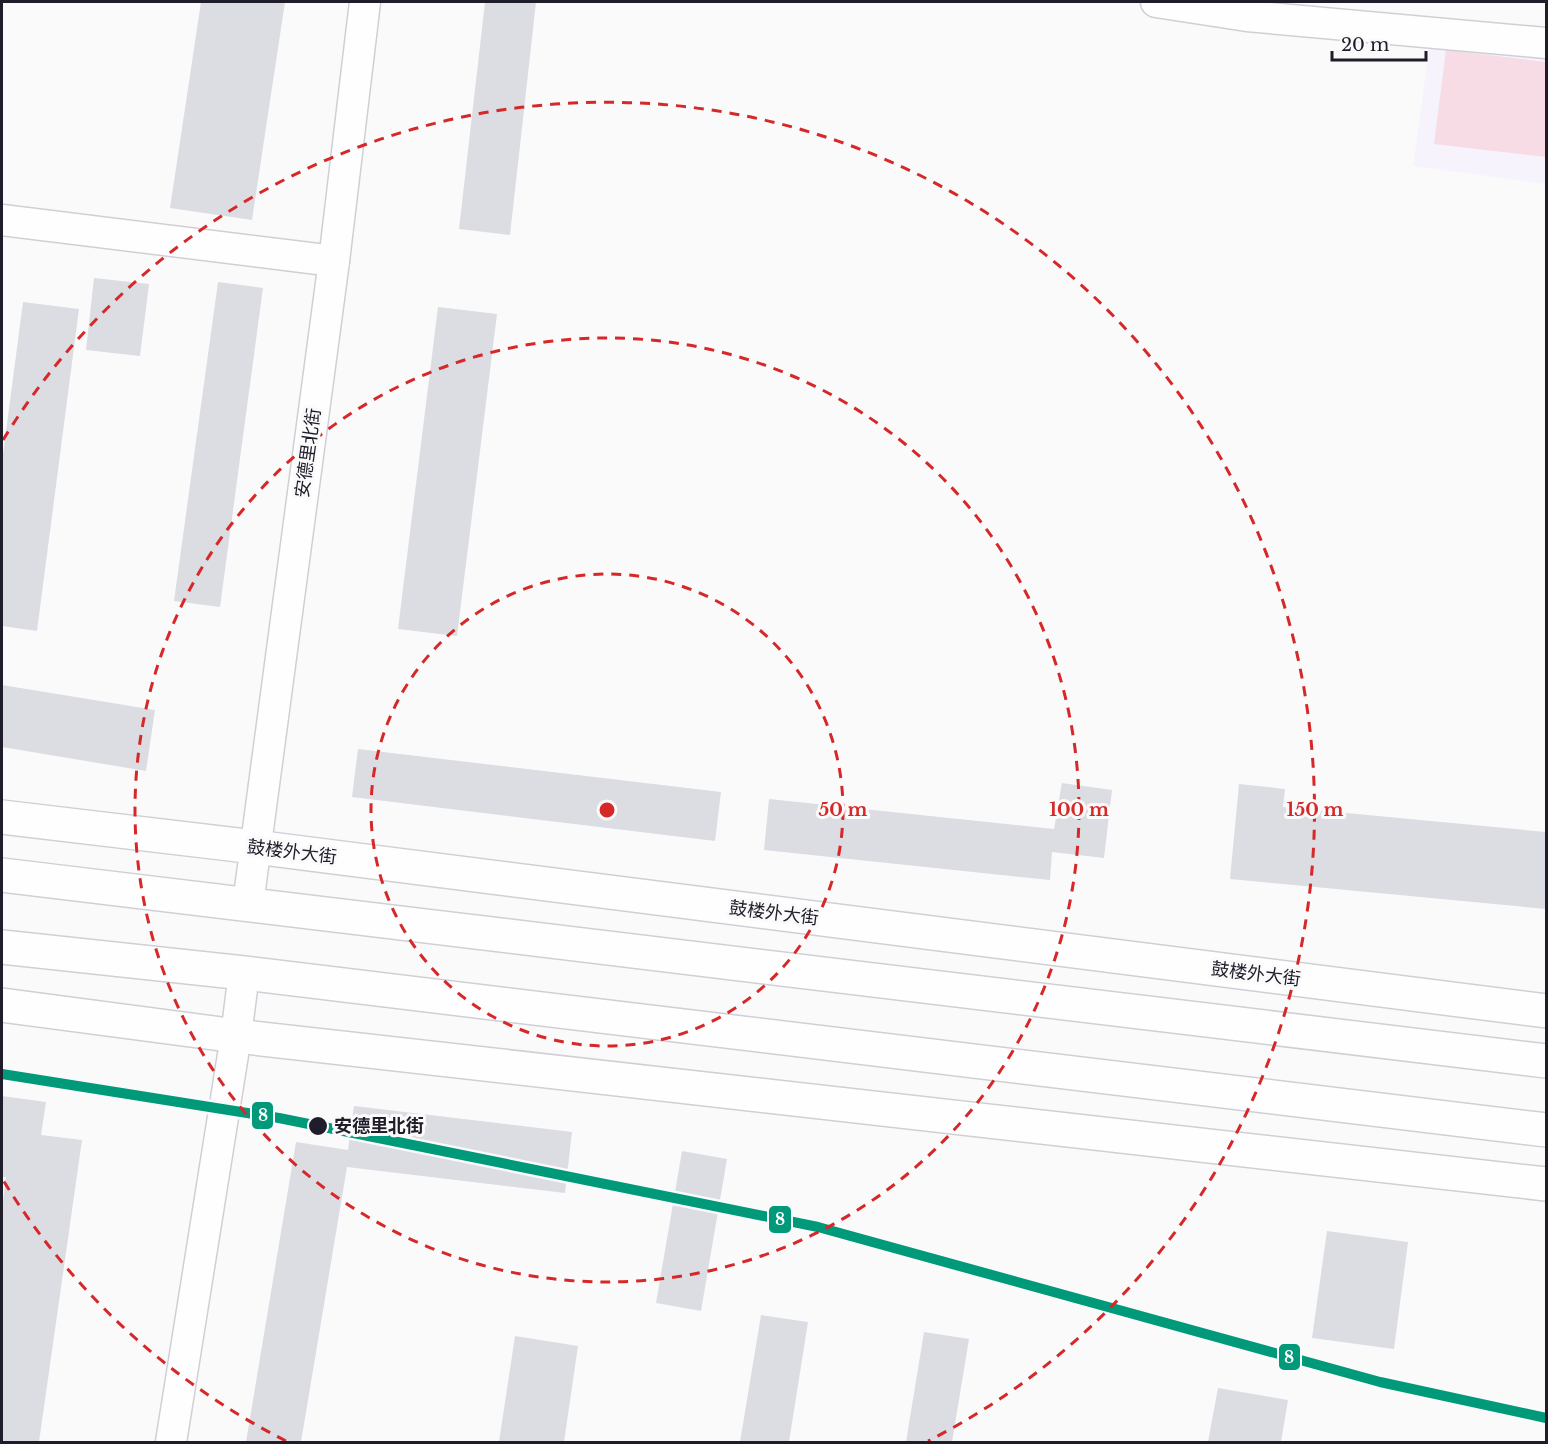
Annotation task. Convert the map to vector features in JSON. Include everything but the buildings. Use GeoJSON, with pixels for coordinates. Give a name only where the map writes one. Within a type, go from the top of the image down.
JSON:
{"type":"FeatureCollection","features":[{"type":"Feature","properties":{"kind":"street","name":"安德里北街"},"geometry":{"type":"LineString","coordinates":[[248,904],[365,2]]}},
{"type":"Feature","properties":{"kind":"street"},"geometry":{"type":"LineString","coordinates":[[1156,2],[1247,16],[1546,43]]}},
{"type":"Feature","properties":{"kind":"street"},"geometry":{"type":"LineString","coordinates":[[2,220],[333,261]]}},
{"type":"Feature","properties":{"kind":"street","name":"鼓楼外大街"},"geometry":{"type":"LineString","coordinates":[[2,817],[1546,1011]]}},
{"type":"Feature","properties":{"kind":"street"},"geometry":{"type":"LineString","coordinates":[[2,875],[1546,1061]]}},
{"type":"Feature","properties":{"kind":"street"},"geometry":{"type":"LineString","coordinates":[[2,946],[1546,1130]]}},
{"type":"Feature","properties":{"kind":"street"},"geometry":{"type":"LineString","coordinates":[[171,1443],[236,1036],[243,973]]}},
{"type":"Feature","properties":{"kind":"street"},"geometry":{"type":"LineString","coordinates":[[2,1005],[236,1036],[1546,1184]]}},
{"type":"Feature","properties":{"kind":"shaded area"},"geometry":{"type":"Polygon","coordinates":[[[1431,35],[1546,51],[1546,184],[1413,166],[1431,35]]]}},
{"type":"Feature","properties":{"kind":"shaded area"},"geometry":{"type":"Polygon","coordinates":[[[1446,50],[1546,62],[1546,157],[1434,144],[1446,50]]]}},
{"type":"Feature","properties":{"kind":"transit line","name":"8"},"geometry":{"type":"LineString","coordinates":[[2,1074],[279,1118],[818,1227],[1380,1382],[1546,1418]]}},
{"type":"Feature","properties":{"kind":"place","name":"安德里北街"},"geometry":{"type":"Point","coordinates":[318,1126]}}]}
